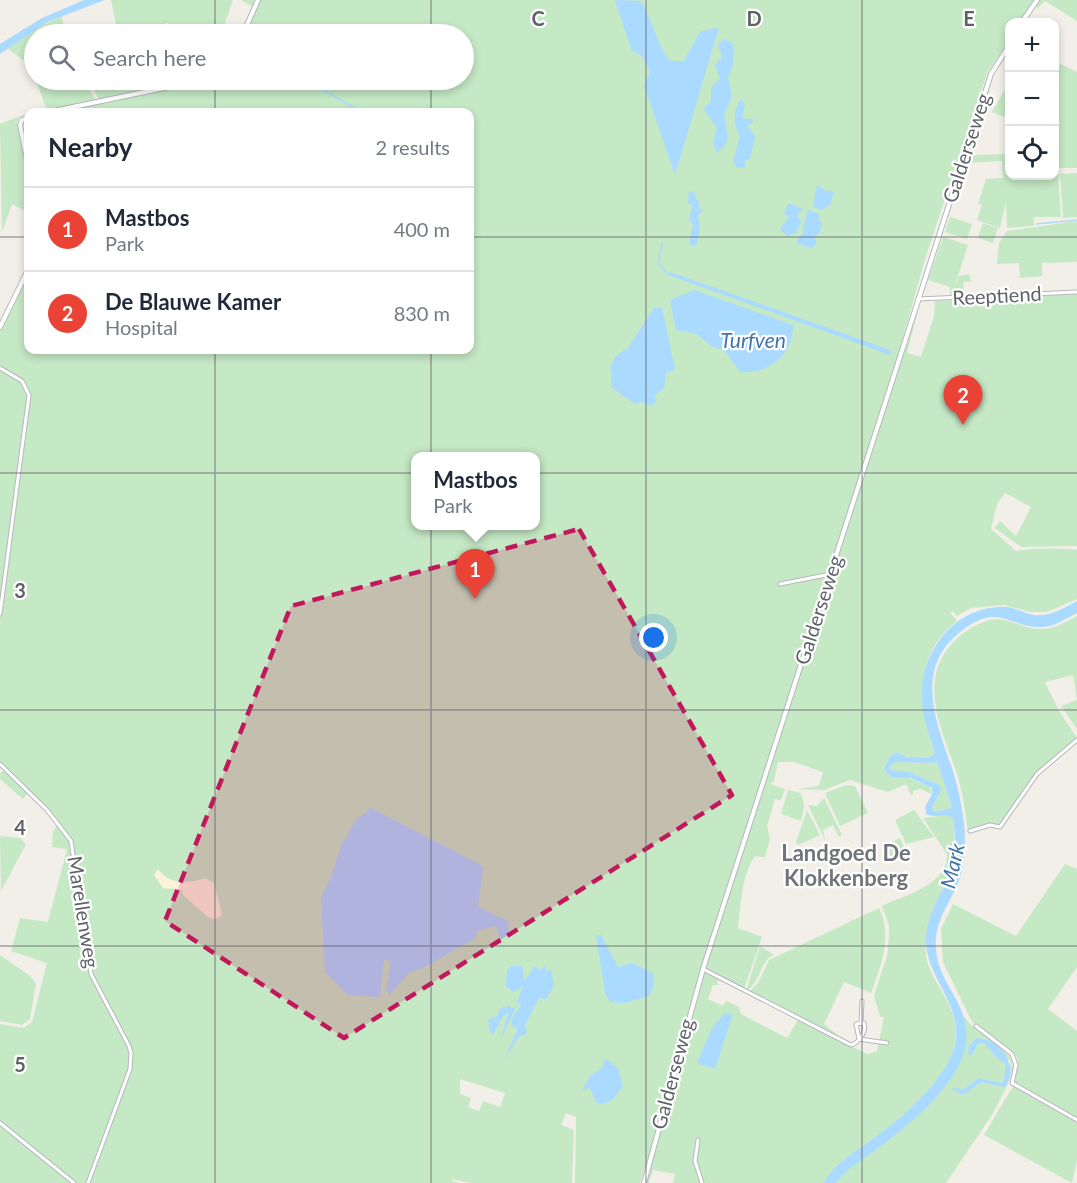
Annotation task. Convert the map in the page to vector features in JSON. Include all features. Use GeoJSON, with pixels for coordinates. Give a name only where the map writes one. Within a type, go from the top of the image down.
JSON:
{"type":"FeatureCollection","features":[{"type":"Feature","properties":{"kind":"street"},"geometry":{"type":"LineString","coordinates":[[247,24],[258,0]]}},
{"type":"Feature","properties":{"kind":"street"},"geometry":{"type":"LineString","coordinates":[[1026,18],[1037,0]]}},
{"type":"Feature","properties":{"kind":"street","name":"Galderseweg"},"geometry":{"type":"LineString","coordinates":[[644,1183],[703,969],[991,74],[1005,52]]}},
{"type":"Feature","properties":{"kind":"street"},"geometry":{"type":"LineString","coordinates":[[68,108],[154,90]]}},
{"type":"Feature","properties":{"kind":"street"},"geometry":{"type":"LineString","coordinates":[[24,119],[20,125],[24,144]]}},
{"type":"Feature","properties":{"kind":"street"},"geometry":{"type":"LineString","coordinates":[[0,327],[24,278]]}},
{"type":"Feature","properties":{"kind":"street","name":"Reeptiend"},"geometry":{"type":"LineString","coordinates":[[918,299],[1077,292]]}},
{"type":"Feature","properties":{"kind":"street"},"geometry":{"type":"LineString","coordinates":[[0,368],[22,381],[29,395],[0,614]]}},
{"type":"Feature","properties":{"kind":"street"},"geometry":{"type":"LineString","coordinates":[[780,584],[831,574]]}},
{"type":"Feature","properties":{"kind":"street"},"geometry":{"type":"LineString","coordinates":[[970,831],[990,825],[1000,827],[1037,774],[1077,740]]}},
{"type":"Feature","properties":{"kind":"street","name":"Marellenweg"},"geometry":{"type":"LineString","coordinates":[[1,766],[57,822],[71,841],[91,974],[131,1053],[130,1069],[88,1183]]}},
{"type":"Feature","properties":{"kind":"street"},"geometry":{"type":"LineString","coordinates":[[703,969],[851,1045],[859,1039],[865,1029],[865,1024],[861,1023]]}},
{"type":"Feature","properties":{"kind":"street"},"geometry":{"type":"LineString","coordinates":[[861,1023],[862,1001]]}},
{"type":"Feature","properties":{"kind":"street"},"geometry":{"type":"LineString","coordinates":[[859,1039],[856,1026],[861,1023]]}},
{"type":"Feature","properties":{"kind":"street"},"geometry":{"type":"LineString","coordinates":[[976,1026],[1012,1053],[1016,1065],[1012,1083],[1077,1120]]}},
{"type":"Feature","properties":{"kind":"street"},"geometry":{"type":"LineString","coordinates":[[859,1039],[887,1043]]}},
{"type":"Feature","properties":{"kind":"street"},"geometry":{"type":"LineString","coordinates":[[0,1123],[75,1183]]}},
{"type":"Feature","properties":{"kind":"street"},"geometry":{"type":"LineString","coordinates":[[698,1140],[695,1161],[702,1183]]}},
{"type":"Feature","properties":{"kind":"highlighted area"},"geometry":{"type":"Polygon","coordinates":[[[579,529],[732,795],[344,1038],[165,921],[291,606],[579,529]]]}},
{"type":"Feature","properties":{"kind":"green space"},"geometry":{"type":"Polygon","coordinates":[[[111,0],[233,0],[225,24],[116,24],[111,0]]]}},
{"type":"Feature","properties":{"kind":"green space"},"geometry":{"type":"Polygon","coordinates":[[[241,0],[1077,0],[1077,21],[1045,1],[1038,8],[1034,6],[1026,18],[1005,18],[1005,47],[987,73],[926,256],[898,355],[901,356],[919,306],[907,353],[921,357],[934,316],[935,301],[1077,294],[1077,546],[1021,547],[995,528],[1000,521],[1016,536],[1031,507],[1005,493],[997,504],[991,529],[1016,551],[1077,550],[1077,599],[1047,612],[1031,612],[1004,605],[971,608],[957,616],[953,611],[950,612],[957,621],[942,635],[932,650],[923,683],[925,718],[935,754],[927,758],[916,758],[896,752],[890,756],[885,766],[891,777],[904,776],[930,787],[932,794],[920,789],[913,791],[911,795],[906,784],[888,792],[850,780],[824,790],[798,789],[819,786],[823,772],[794,762],[778,762],[774,781],[770,784],[785,789],[781,800],[775,799],[767,826],[770,839],[765,857],[755,856],[747,872],[742,891],[738,928],[762,937],[744,989],[718,980],[718,985],[713,985],[708,999],[723,1006],[726,1001],[739,1007],[741,1014],[787,1038],[798,1020],[867,1054],[877,1051],[884,1018],[880,1016],[874,996],[887,956],[889,937],[889,926],[882,906],[924,888],[940,874],[947,854],[923,818],[948,815],[953,818],[953,853],[933,912],[926,945],[926,957],[953,1015],[956,1028],[951,1056],[923,1096],[885,1130],[840,1163],[824,1183],[703,1183],[697,1162],[698,1142],[695,1141],[694,1161],[700,1183],[673,1183],[675,1174],[653,1170],[649,1183],[646,1183],[649,1168],[645,1167],[640,1183],[575,1183],[576,1117],[566,1113],[561,1125],[574,1130],[572,1183],[470,1183],[452,1179],[459,1183],[0,1183],[0,1024],[24,1028],[32,1022],[47,963],[11,951],[20,918],[48,922],[67,849],[52,847],[53,832],[59,821],[0,761],[0,329],[24,283],[24,354],[474,354],[474,108],[75,108],[164,90],[474,90],[474,24],[246,24],[253,7],[241,0]],[[460,1079],[460,1094],[471,1098],[468,1107],[479,1111],[483,1101],[500,1107],[505,1093],[460,1079]]]}},
{"type":"Feature","properties":{"kind":"green space"},"geometry":{"type":"Polygon","coordinates":[[[61,16],[64,24],[45,24],[61,16]]]}},
{"type":"Feature","properties":{"kind":"green space"},"geometry":{"type":"Polygon","coordinates":[[[24,36],[24,60],[8,49],[24,36]]]}},
{"type":"Feature","properties":{"kind":"green space"},"geometry":{"type":"Polygon","coordinates":[[[1059,63],[1077,72],[1077,168],[1059,168],[1059,63]]]}},
{"type":"Feature","properties":{"kind":"green space"},"geometry":{"type":"Polygon","coordinates":[[[1005,89],[1005,117],[992,112],[1005,89]]]}},
{"type":"Feature","properties":{"kind":"green space"},"geometry":{"type":"Polygon","coordinates":[[[40,90],[90,90],[96,101],[62,108],[46,108],[40,90]]]}},
{"type":"Feature","properties":{"kind":"green space"},"geometry":{"type":"Polygon","coordinates":[[[94,90],[146,90],[99,100],[94,90]]]}},
{"type":"Feature","properties":{"kind":"green space"},"geometry":{"type":"Polygon","coordinates":[[[24,115],[19,117],[17,122],[24,156],[24,210],[12,204],[2,232],[0,124],[24,115]]]}},
{"type":"Feature","properties":{"kind":"green space"},"geometry":{"type":"Polygon","coordinates":[[[978,117],[983,119],[972,155],[1005,154],[1005,180],[1059,180],[1061,217],[1034,217],[1034,226],[1007,228],[1006,203],[1000,228],[977,220],[982,205],[978,204],[986,179],[1003,178],[1002,161],[963,163],[978,117]]]}},
{"type":"Feature","properties":{"kind":"green space"},"geometry":{"type":"Polygon","coordinates":[[[1077,173],[1077,217],[1063,218],[1060,174],[1077,173]]]}},
{"type":"Feature","properties":{"kind":"green space"},"geometry":{"type":"Polygon","coordinates":[[[950,217],[972,224],[967,239],[945,232],[950,217]]]}},
{"type":"Feature","properties":{"kind":"green space"},"geometry":{"type":"Polygon","coordinates":[[[1077,221],[1077,262],[1042,263],[1042,276],[1020,278],[1019,263],[997,264],[999,243],[1007,231],[1077,221]]]}},
{"type":"Feature","properties":{"kind":"green space"},"geometry":{"type":"Polygon","coordinates":[[[983,223],[998,228],[993,243],[978,238],[983,223]]]}},
{"type":"Feature","properties":{"kind":"green space"},"geometry":{"type":"Polygon","coordinates":[[[943,237],[968,245],[954,288],[959,276],[969,274],[971,282],[964,281],[962,296],[950,296],[950,287],[928,280],[943,237]]]}},
{"type":"Feature","properties":{"kind":"green space"},"geometry":{"type":"Polygon","coordinates":[[[1077,616],[1077,700],[1073,675],[1045,682],[1059,711],[1077,738],[1038,771],[1001,824],[968,831],[960,783],[941,728],[934,695],[935,678],[940,662],[958,638],[967,630],[984,622],[996,619],[1044,629],[1077,616]]]}},
{"type":"Feature","properties":{"kind":"green space"},"geometry":{"type":"Polygon","coordinates":[[[1077,700],[1077,729],[1061,706],[1077,700]]]}},
{"type":"Feature","properties":{"kind":"green space"},"geometry":{"type":"Polygon","coordinates":[[[937,760],[952,808],[934,812],[932,807],[941,791],[938,784],[908,772],[890,770],[889,767],[895,762],[933,763],[937,760]]]}},
{"type":"Feature","properties":{"kind":"green space"},"geometry":{"type":"Polygon","coordinates":[[[6,770],[29,792],[23,799],[0,779],[0,773],[6,770]]]}},
{"type":"Feature","properties":{"kind":"green space"},"geometry":{"type":"Polygon","coordinates":[[[846,785],[855,786],[868,813],[840,826],[825,793],[846,785]]]}},
{"type":"Feature","properties":{"kind":"green space"},"geometry":{"type":"Polygon","coordinates":[[[788,790],[800,793],[802,797],[804,807],[801,821],[781,814],[788,790]]]}},
{"type":"Feature","properties":{"kind":"green space"},"geometry":{"type":"Polygon","coordinates":[[[824,798],[842,835],[839,837],[833,825],[823,830],[826,842],[808,805],[817,806],[824,798]]]}},
{"type":"Feature","properties":{"kind":"green space"},"geometry":{"type":"Polygon","coordinates":[[[807,810],[820,835],[798,845],[796,842],[807,810]]]}},
{"type":"Feature","properties":{"kind":"green space"},"geometry":{"type":"Polygon","coordinates":[[[914,810],[934,837],[906,844],[895,820],[914,810]]]}},
{"type":"Feature","properties":{"kind":"green space"},"geometry":{"type":"Polygon","coordinates":[[[0,836],[20,838],[26,844],[1,891],[0,836]]]}},
{"type":"Feature","properties":{"kind":"green space"},"geometry":{"type":"Polygon","coordinates":[[[900,838],[905,850],[891,857],[885,845],[900,838]]]}},
{"type":"Feature","properties":{"kind":"green space"},"geometry":{"type":"Polygon","coordinates":[[[1065,864],[1077,869],[1077,967],[1048,1009],[1077,1031],[1077,1118],[1015,1083],[1018,1062],[1016,1056],[971,1020],[943,962],[941,929],[953,904],[1016,936],[1065,864]]]}},
{"type":"Feature","properties":{"kind":"green space"},"geometry":{"type":"Polygon","coordinates":[[[879,908],[885,929],[884,951],[871,993],[844,982],[824,1024],[841,1038],[749,992],[758,983],[769,960],[879,908]]]}},
{"type":"Feature","properties":{"kind":"green space"},"geometry":{"type":"Polygon","coordinates":[[[760,946],[774,955],[765,962],[755,983],[746,991],[760,946]]]}},
{"type":"Feature","properties":{"kind":"green space"},"geometry":{"type":"Polygon","coordinates":[[[0,955],[30,976],[36,984],[30,1019],[22,1025],[0,1021],[0,955]]]}},
{"type":"Feature","properties":{"kind":"green space"},"geometry":{"type":"Polygon","coordinates":[[[964,1016],[969,1023],[1000,1045],[1011,1059],[1013,1067],[1011,1076],[1010,1061],[984,1038],[977,1038],[969,1045],[970,1056],[978,1044],[984,1043],[997,1058],[1006,1063],[1006,1074],[1001,1083],[979,1078],[957,1094],[981,1082],[1005,1086],[1008,1084],[992,1115],[946,1183],[836,1183],[846,1171],[908,1123],[934,1097],[964,1051],[964,1016]]]}},
{"type":"Feature","properties":{"kind":"green space"},"geometry":{"type":"Polygon","coordinates":[[[1013,1086],[1077,1123],[1077,1160],[1072,1183],[984,1135],[1013,1086]]]}},
{"type":"Feature","properties":{"kind":"sand"},"geometry":{"type":"Polygon","coordinates":[[[158,869],[167,878],[180,882],[205,878],[214,883],[222,915],[216,919],[209,918],[183,895],[182,890],[163,888],[154,875],[158,869]]]}},
{"type":"Feature","properties":{"kind":"water"},"geometry":{"type":"Polygon","coordinates":[[[84,0],[105,0],[44,24],[32,24],[84,0]]]}},
{"type":"Feature","properties":{"kind":"water"},"geometry":{"type":"Polygon","coordinates":[[[615,1],[641,1],[663,50],[671,61],[684,61],[700,32],[719,27],[675,175],[644,85],[650,72],[642,56],[632,51],[615,1]]]}},
{"type":"Feature","properties":{"kind":"water"},"geometry":{"type":"Polygon","coordinates":[[[24,29],[24,38],[0,54],[0,44],[24,29]]]}},
{"type":"Feature","properties":{"kind":"water"},"geometry":{"type":"Polygon","coordinates":[[[723,39],[732,42],[733,46],[733,65],[728,77],[732,97],[724,114],[728,137],[725,146],[717,153],[713,142],[717,128],[704,110],[711,102],[711,88],[720,78],[715,65],[722,57],[718,46],[723,39]]]}},
{"type":"Feature","properties":{"kind":"water"},"geometry":{"type":"Polygon","coordinates":[[[742,99],[745,106],[742,116],[744,119],[753,119],[753,122],[747,126],[755,136],[750,159],[745,160],[745,167],[737,168],[733,162],[740,136],[735,117],[742,99]]]}},
{"type":"Feature","properties":{"kind":"water"},"geometry":{"type":"Polygon","coordinates":[[[817,185],[829,193],[830,190],[834,193],[830,205],[822,210],[813,207],[817,185]]]}},
{"type":"Feature","properties":{"kind":"water"},"geometry":{"type":"Polygon","coordinates":[[[689,190],[695,193],[700,203],[698,208],[703,210],[698,216],[700,228],[697,244],[693,247],[689,243],[693,225],[689,220],[692,205],[688,203],[689,190]]]}},
{"type":"Feature","properties":{"kind":"water"},"geometry":{"type":"Polygon","coordinates":[[[788,203],[803,209],[797,216],[801,221],[796,233],[787,236],[780,229],[789,217],[784,214],[788,203]]]}},
{"type":"Feature","properties":{"kind":"water"},"geometry":{"type":"Polygon","coordinates":[[[808,210],[820,214],[819,220],[822,223],[820,232],[815,236],[816,244],[811,248],[797,243],[798,238],[804,233],[803,226],[808,210]]]}},
{"type":"Feature","properties":{"kind":"water"},"geometry":{"type":"Polygon","coordinates":[[[670,272],[892,351],[890,355],[668,275],[670,272]]]}},
{"type":"Feature","properties":{"kind":"water","name":"Turfven"},"geometry":{"type":"Polygon","coordinates":[[[694,290],[793,325],[789,345],[784,353],[769,366],[760,370],[740,372],[725,351],[711,346],[697,334],[676,330],[670,300],[694,290]]]}},
{"type":"Feature","properties":{"kind":"water"},"geometry":{"type":"Polygon","coordinates":[[[662,307],[675,370],[666,373],[664,388],[654,396],[656,401],[651,406],[641,402],[635,404],[611,387],[610,367],[616,356],[628,348],[654,308],[662,307]]]}},
{"type":"Feature","properties":{"kind":"water","name":"Mark"},"geometry":{"type":"Polygon","coordinates":[[[1077,601],[1077,613],[1061,622],[1044,627],[1021,624],[1003,618],[984,618],[959,633],[945,648],[936,664],[933,699],[936,717],[960,797],[965,844],[960,878],[937,930],[936,950],[943,976],[965,1022],[964,1052],[959,1066],[928,1106],[836,1183],[824,1183],[840,1163],[898,1119],[924,1094],[946,1066],[953,1052],[956,1038],[952,1011],[930,962],[926,935],[932,912],[953,862],[955,839],[953,818],[926,814],[925,807],[932,794],[932,788],[911,778],[891,777],[884,769],[890,756],[896,752],[907,757],[928,758],[935,754],[925,721],[922,701],[922,684],[932,652],[953,626],[966,616],[981,610],[1006,607],[1029,614],[1042,615],[1077,601]],[[937,761],[933,763],[895,762],[889,767],[890,770],[908,772],[940,785],[941,791],[932,807],[934,812],[952,808],[937,761]]]}},
{"type":"Feature","properties":{"kind":"water"},"geometry":{"type":"Polygon","coordinates":[[[371,808],[483,866],[478,907],[508,921],[509,934],[500,939],[496,926],[477,931],[475,938],[423,968],[410,972],[389,995],[386,990],[391,961],[384,960],[380,997],[348,995],[325,972],[321,897],[330,880],[341,846],[356,820],[371,808]]]}},
{"type":"Feature","properties":{"kind":"water"},"geometry":{"type":"Polygon","coordinates":[[[596,935],[601,935],[618,967],[632,963],[653,973],[654,986],[649,996],[624,1003],[610,1002],[605,993],[596,935]]]}},
{"type":"Feature","properties":{"kind":"water"},"geometry":{"type":"Polygon","coordinates":[[[511,966],[522,966],[525,981],[534,966],[540,970],[545,966],[546,971],[551,969],[554,986],[546,999],[539,998],[524,1027],[527,1029],[525,1035],[519,1036],[504,1061],[517,1030],[515,1026],[511,1027],[512,1019],[522,1003],[518,1003],[500,1041],[509,1011],[501,1019],[494,1034],[490,1032],[488,1019],[498,1016],[498,1011],[504,1006],[506,1008],[509,1004],[510,1007],[515,1008],[523,986],[514,992],[506,987],[507,970],[511,966]]]}},
{"type":"Feature","properties":{"kind":"water"},"geometry":{"type":"Polygon","coordinates":[[[725,1013],[733,1014],[715,1069],[697,1063],[712,1028],[725,1013]]]}},
{"type":"Feature","properties":{"kind":"water"},"geometry":{"type":"Polygon","coordinates":[[[977,1038],[985,1039],[1000,1048],[1006,1055],[1011,1071],[1005,1087],[981,1082],[963,1095],[950,1088],[964,1089],[979,1078],[1001,1083],[1004,1079],[1006,1064],[997,1058],[984,1043],[978,1044],[971,1056],[968,1054],[969,1045],[977,1038]]]}},
{"type":"Feature","properties":{"kind":"water"},"geometry":{"type":"Polygon","coordinates":[[[605,1058],[618,1068],[623,1086],[611,1101],[601,1104],[596,1102],[590,1088],[582,1090],[590,1076],[602,1068],[605,1058]]]}},
{"type":"Feature","properties":{"kind":"waterway"},"geometry":{"type":"LineString","coordinates":[[323,90],[353,107]]}},
{"type":"Feature","properties":{"kind":"waterway"},"geometry":{"type":"LineString","coordinates":[[1036,224],[1077,220]]}},
{"type":"Feature","properties":{"kind":"waterway"},"geometry":{"type":"LineString","coordinates":[[662,243],[658,263],[668,274]]}},
{"type":"Feature","properties":{"kind":"place","name":"De Blauwe Kamer"},"geometry":{"type":"Point","coordinates":[963,425]}},
{"type":"Feature","properties":{"kind":"place","name":"Mastbos"},"geometry":{"type":"Point","coordinates":[475,599]}},
{"type":"Feature","properties":{"kind":"district","name":"Landgoed De Klokkenberg"},"geometry":{"type":"Point","coordinates":[846,866]}}]}
